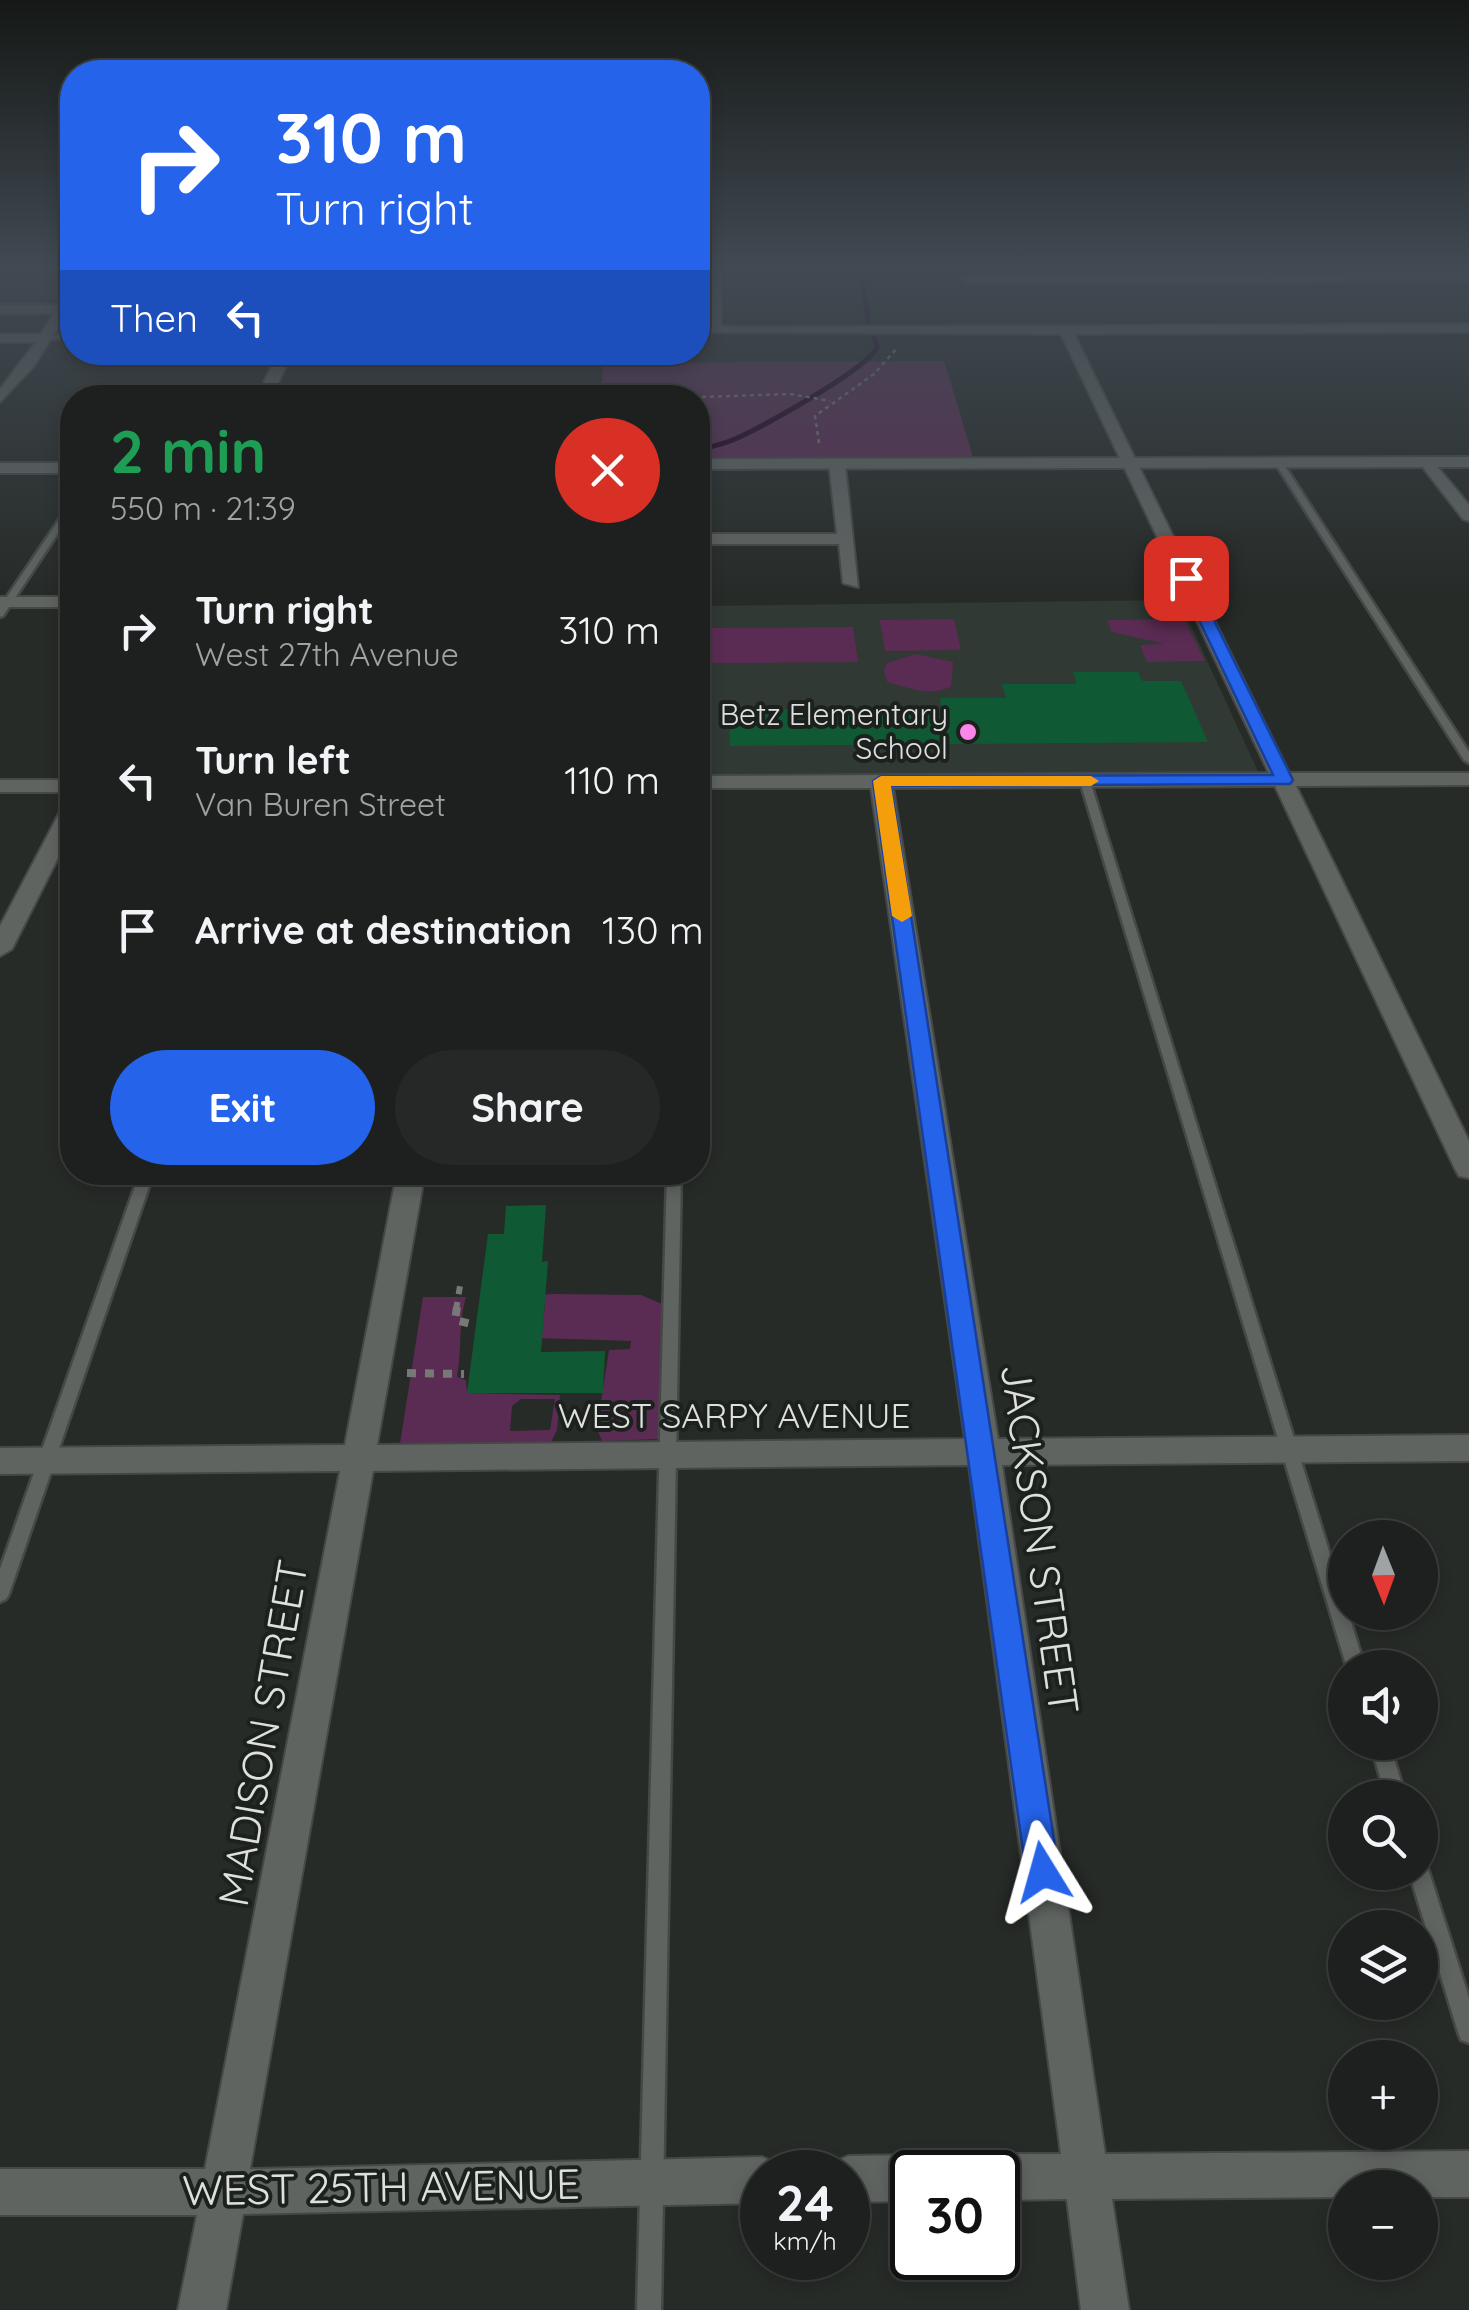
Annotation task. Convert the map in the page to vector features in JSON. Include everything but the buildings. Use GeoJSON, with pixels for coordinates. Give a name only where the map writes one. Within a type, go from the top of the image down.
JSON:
{"type":"FeatureCollection","features":[{"type":"Feature","properties":{"kind":"street"},"geometry":{"type":"LineString","coordinates":[[0,398],[17,378]]}},
{"type":"Feature","properties":{"kind":"street"},"geometry":{"type":"LineString","coordinates":[[1089,378],[1469,1170]]}},
{"type":"Feature","properties":{"kind":"street"},"geometry":{"type":"LineString","coordinates":[[1426,462],[1469,516]]}},
{"type":"Feature","properties":{"kind":"street"},"geometry":{"type":"LineString","coordinates":[[710,464],[1469,462]]}},
{"type":"Feature","properties":{"kind":"street"},"geometry":{"type":"LineString","coordinates":[[830,464],[852,583]]}},
{"type":"Feature","properties":{"kind":"street"},"geometry":{"type":"LineString","coordinates":[[0,468],[60,468]]}},
{"type":"Feature","properties":{"kind":"street"},"geometry":{"type":"LineString","coordinates":[[710,539],[846,539]]}},
{"type":"Feature","properties":{"kind":"street"},"geometry":{"type":"LineString","coordinates":[[3,606],[60,603]]}},
{"type":"Feature","properties":{"kind":"street"},"geometry":{"type":"LineString","coordinates":[[710,782],[1469,779]]}},
{"type":"Feature","properties":{"kind":"street","name":"JACKSON STREET"},"geometry":{"type":"LineString","coordinates":[[881,781],[984,1454],[1106,2310]]}},
{"type":"Feature","properties":{"kind":"street"},"geometry":{"type":"LineString","coordinates":[[0,786],[60,786]]}},
{"type":"Feature","properties":{"kind":"street"},"geometry":{"type":"LineString","coordinates":[[0,950],[60,833]]}},
{"type":"Feature","properties":{"kind":"street","name":"MADISON STREET"},"geometry":{"type":"LineString","coordinates":[[202,2310],[409,1185]]}},
{"type":"Feature","properties":{"kind":"street","name":"WEST SARPY AVENUE"},"geometry":{"type":"LineString","coordinates":[[0,1461],[1469,1448]]}},
{"type":"Feature","properties":{"kind":"street"},"geometry":{"type":"LineString","coordinates":[[1020,2178],[1469,2174]]}},
{"type":"Feature","properties":{"kind":"street","name":"WEST 25TH AVENUE"},"geometry":{"type":"LineString","coordinates":[[0,2192],[225,2192],[740,2180]]}},
{"type":"Feature","properties":{"kind":"lane"},"geometry":{"type":"LineString","coordinates":[[1279,463],[1469,760]]}},
{"type":"Feature","properties":{"kind":"lane"},"geometry":{"type":"LineString","coordinates":[[3,606],[60,524]]}},
{"type":"Feature","properties":{"kind":"lane"},"geometry":{"type":"LineString","coordinates":[[1084,781],[1350,1650]]}},
{"type":"Feature","properties":{"kind":"lane"},"geometry":{"type":"LineString","coordinates":[[0,1594],[142,1185]]}},
{"type":"Feature","properties":{"kind":"lane"},"geometry":{"type":"LineString","coordinates":[[648,2310],[674,1185]]}},
{"type":"Feature","properties":{"kind":"lane"},"geometry":{"type":"LineString","coordinates":[[1426,1890],[1469,2032]]}},
{"type":"Feature","properties":{"kind":"path"},"geometry":{"type":"LineString","coordinates":[[830,464],[815,416],[862,378]]}},
{"type":"Feature","properties":{"kind":"path"},"geometry":{"type":"LineString","coordinates":[[710,397],[790,394],[829,401]]}},
{"type":"Feature","properties":{"kind":"path"},"geometry":{"type":"LineString","coordinates":[[460,1286],[455,1320],[471,1324]]}},
{"type":"Feature","properties":{"kind":"path"},"geometry":{"type":"LineString","coordinates":[[407,1374],[464,1374]]}},
{"type":"Feature","properties":{"kind":"shaded area"},"geometry":{"type":"Polygon","coordinates":[[[602,378],[949,378],[973,457],[710,458],[710,385],[601,385],[602,378]]]}},
{"type":"Feature","properties":{"kind":"shaded area","name":"Betz Elementary School"},"geometry":{"type":"Polygon","coordinates":[[[1179,600],[1262,780],[710,782],[710,606],[1179,600]]]}},
{"type":"Feature","properties":{"kind":"shaded area"},"geometry":{"type":"Polygon","coordinates":[[[954,619],[961,650],[885,651],[880,620],[954,619]]]}},
{"type":"Feature","properties":{"kind":"shaded area"},"geometry":{"type":"Polygon","coordinates":[[[1184,619],[1205,661],[1147,662],[1140,645],[1165,644],[1112,632],[1107,620],[1184,619]]]}},
{"type":"Feature","properties":{"kind":"shaded area"},"geometry":{"type":"Polygon","coordinates":[[[853,627],[858,662],[710,663],[710,628],[853,627]]]}},
{"type":"Feature","properties":{"kind":"shaded area"},"geometry":{"type":"Polygon","coordinates":[[[916,654],[953,662],[951,686],[928,691],[887,682],[887,663],[916,654]]]}},
{"type":"Feature","properties":{"kind":"shaded area"},"geometry":{"type":"Polygon","coordinates":[[[641,1295],[662,1304],[660,1439],[602,1441],[597,1429],[609,1350],[630,1349],[631,1341],[538,1338],[545,1303],[535,1297],[641,1295]]]}},
{"type":"Feature","properties":{"kind":"shaded area"},"geometry":{"type":"Polygon","coordinates":[[[423,1297],[466,1297],[457,1377],[466,1380],[467,1393],[560,1395],[557,1430],[551,1442],[400,1444],[423,1297]],[[521,1399],[512,1406],[510,1431],[550,1430],[555,1399],[521,1399]]]}},
{"type":"Feature","properties":{"kind":"waterway"},"geometry":{"type":"LineString","coordinates":[[710,447],[748,433],[841,378]]}},
{"type":"Feature","properties":{"kind":"slow traffic"},"geometry":{"type":"LineString","coordinates":[[902,916],[881,781],[1091,781]]}},
{"type":"Feature","properties":{"kind":"place","name":"Betz Elementary School"},"geometry":{"type":"Point","coordinates":[968,732]}},
{"type":"Feature","properties":{"kind":"route"},"geometry":{"type":"LineString","coordinates":[[1043,1872],[984,1454],[881,781],[1284,780],[1186,578]]}}]}
